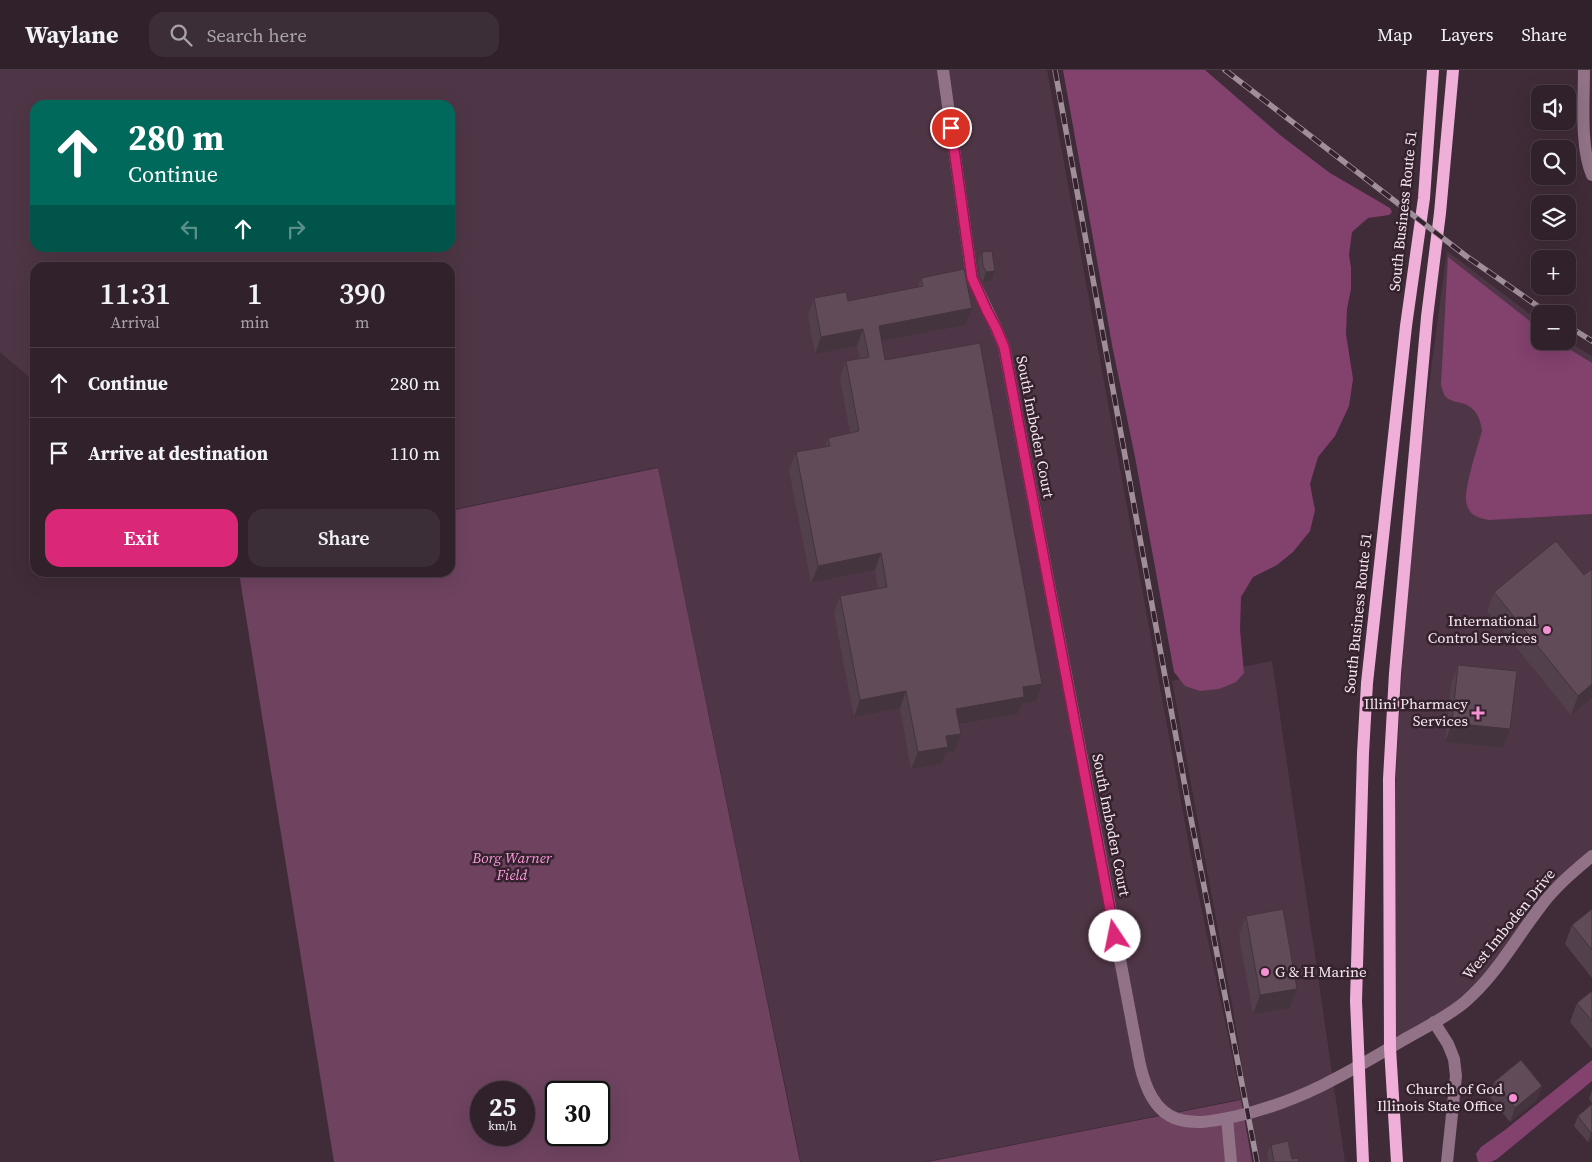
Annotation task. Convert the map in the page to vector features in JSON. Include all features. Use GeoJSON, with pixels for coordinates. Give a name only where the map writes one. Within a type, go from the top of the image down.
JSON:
{"type":"FeatureCollection","features":[{"type":"Feature","properties":{"kind":"main road","name":"South Business Route 51"},"geometry":{"type":"LineString","coordinates":[[1363,1162],[1356,1001],[1357,917],[1367,683],[1404,336],[1424,198],[1433,70]]}},
{"type":"Feature","properties":{"kind":"main road"},"geometry":{"type":"LineString","coordinates":[[1397,1162],[1390,1048],[1389,779],[1395,673],[1427,317],[1440,213],[1453,70]]}},
{"type":"Feature","properties":{"kind":"street","name":"South Imboden Court"},"geometry":{"type":"LineString","coordinates":[[943,70],[968,261],[972,278],[1004,347],[1144,1084],[1152,1098],[1163,1111],[1176,1118],[1191,1122],[1211,1122],[1274,1107],[1298,1098],[1374,1058]]}},
{"type":"Feature","properties":{"kind":"street"},"geometry":{"type":"LineString","coordinates":[[1584,70],[1584,144],[1592,175]]}},
{"type":"Feature","properties":{"kind":"street","name":"West Imboden Drive"},"geometry":{"type":"LineString","coordinates":[[1374,1058],[1464,1003],[1485,983],[1503,961],[1541,906],[1560,884],[1592,856]]}},
{"type":"Feature","properties":{"kind":"street"},"geometry":{"type":"LineString","coordinates":[[1434,1022],[1448,1044],[1454,1059],[1456,1076],[1447,1162]]}},
{"type":"Feature","properties":{"kind":"street"},"geometry":{"type":"LineString","coordinates":[[1227,1118],[1231,1162]]}},
{"type":"Feature","properties":{"kind":"shaded area"},"geometry":{"type":"Polygon","coordinates":[[[0,70],[1047,70],[1194,873],[1241,1099],[924,1162],[801,1162],[658,467],[455,509],[455,262],[30,262],[30,378],[0,352],[0,70]]]}},
{"type":"Feature","properties":{"kind":"shaded area"},"geometry":{"type":"Polygon","coordinates":[[[1063,70],[1205,70],[1280,135],[1330,173],[1390,208],[1392,212],[1389,215],[1368,218],[1352,232],[1349,255],[1351,289],[1347,309],[1346,334],[1353,379],[1349,406],[1335,436],[1318,457],[1310,484],[1315,510],[1310,531],[1293,552],[1277,565],[1253,577],[1241,597],[1240,630],[1244,673],[1236,682],[1219,689],[1200,691],[1185,686],[1174,672],[1135,457],[1113,350],[1063,70]]]}},
{"type":"Feature","properties":{"kind":"shaded area"},"geometry":{"type":"Polygon","coordinates":[[[1447,251],[1531,315],[1531,350],[1576,350],[1576,346],[1592,356],[1592,849],[1584,856],[1477,984],[1456,1003],[1393,1041],[1395,790],[1403,654],[1420,453],[1447,251]]]}},
{"type":"Feature","properties":{"kind":"shaded area"},"geometry":{"type":"Polygon","coordinates":[[[1448,257],[1531,322],[1531,350],[1571,350],[1592,363],[1592,514],[1489,520],[1475,516],[1470,512],[1466,499],[1467,490],[1482,431],[1476,413],[1467,405],[1447,398],[1441,385],[1448,257]]]}},
{"type":"Feature","properties":{"kind":"shaded area"},"geometry":{"type":"Polygon","coordinates":[[[1272,661],[1345,1162],[1257,1162],[1234,1015],[1172,681],[1272,661]]]}},
{"type":"Feature","properties":{"kind":"shaded area"},"geometry":{"type":"Polygon","coordinates":[[[1592,1060],[1592,1081],[1497,1159],[1491,1162],[1478,1162],[1476,1154],[1481,1147],[1592,1060]]]}},
{"type":"Feature","properties":{"kind":"green space","name":"Borg Warner Field"},"geometry":{"type":"Polygon","coordinates":[[[658,468],[800,1162],[334,1162],[240,577],[455,577],[455,510],[658,468]]]}},
{"type":"Feature","properties":{"kind":"green space"},"geometry":{"type":"Polygon","coordinates":[[[1241,1100],[1252,1162],[928,1162],[1241,1100]]]}},
{"type":"Feature","properties":{"kind":"building"},"geometry":{"type":"Polygon","coordinates":[[[992,251],[995,271],[986,272],[983,266],[982,252],[992,251]]]}},
{"type":"Feature","properties":{"kind":"building"},"geometry":{"type":"Polygon","coordinates":[[[964,269],[972,308],[879,326],[885,360],[980,343],[1042,684],[1023,687],[1024,697],[956,709],[961,734],[946,736],[948,747],[918,752],[906,691],[860,700],[840,596],[887,587],[881,553],[818,566],[796,452],[830,446],[828,438],[859,431],[846,361],[869,357],[863,329],[821,337],[814,298],[846,292],[848,301],[923,286],[921,278],[964,269]]]}},
{"type":"Feature","properties":{"kind":"building","name":"International Control Services"},"geometry":{"type":"Polygon","coordinates":[[[1556,541],[1584,575],[1592,569],[1592,684],[1578,696],[1494,592],[1556,541]]]}},
{"type":"Feature","properties":{"kind":"building","name":"Illini Pharmacy Services"},"geometry":{"type":"Polygon","coordinates":[[[1458,665],[1517,671],[1510,729],[1452,723],[1458,665]]]}},
{"type":"Feature","properties":{"kind":"building"},"geometry":{"type":"Polygon","coordinates":[[[1283,909],[1297,989],[1260,995],[1246,916],[1283,909]]]}},
{"type":"Feature","properties":{"kind":"building"},"geometry":{"type":"Polygon","coordinates":[[[1592,909],[1592,950],[1572,925],[1592,909]]]}},
{"type":"Feature","properties":{"kind":"building"},"geometry":{"type":"Polygon","coordinates":[[[1592,991],[1592,1021],[1577,1003],[1592,991]]]}},
{"type":"Feature","properties":{"kind":"building"},"geometry":{"type":"Polygon","coordinates":[[[1521,1060],[1542,1086],[1515,1108],[1494,1082],[1521,1060]]]}},
{"type":"Feature","properties":{"kind":"building"},"geometry":{"type":"Polygon","coordinates":[[[1592,1104],[1592,1132],[1591,1133],[1578,1116],[1592,1104]]]}},
{"type":"Feature","properties":{"kind":"building"},"geometry":{"type":"Polygon","coordinates":[[[1288,1141],[1292,1159],[1298,1158],[1299,1162],[1274,1162],[1271,1145],[1288,1141]]]}},
{"type":"Feature","properties":{"kind":"railway"},"geometry":{"type":"LineString","coordinates":[[1055,70],[1188,803],[1257,1162]]}},
{"type":"Feature","properties":{"kind":"railway"},"geometry":{"type":"LineString","coordinates":[[1225,70],[1466,256],[1536,305]]}},
{"type":"Feature","properties":{"kind":"railway"},"geometry":{"type":"LineString","coordinates":[[1576,331],[1592,341]]}},
{"type":"Feature","properties":{"kind":"place","name":"International Control Services"},"geometry":{"type":"Point","coordinates":[1547,630]}},
{"type":"Feature","properties":{"kind":"place","name":"Illini Pharmacy Services"},"geometry":{"type":"Point","coordinates":[1478,713]}},
{"type":"Feature","properties":{"kind":"place","name":"G & H Marine"},"geometry":{"type":"Point","coordinates":[1265,972]}},
{"type":"Feature","properties":{"kind":"place","name":"Church of God Illinois State Office"},"geometry":{"type":"Point","coordinates":[1513,1098]}},
{"type":"Feature","properties":{"kind":"route"},"geometry":{"type":"LineString","coordinates":[[951,128],[968,261],[972,278],[1004,347],[1115,936]]}}]}
